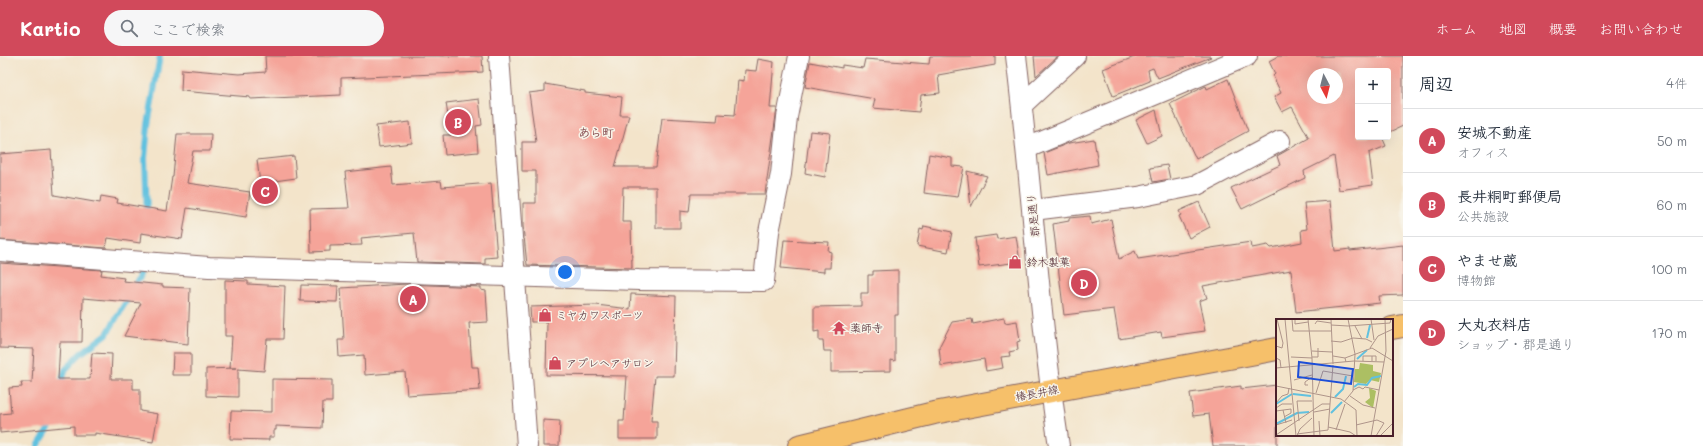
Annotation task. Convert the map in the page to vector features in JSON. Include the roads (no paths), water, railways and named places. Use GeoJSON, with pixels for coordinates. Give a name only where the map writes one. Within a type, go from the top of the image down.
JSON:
{"type":"FeatureCollection","features":[{"type":"Feature","properties":{"kind":"main road"},"geometry":{"type":"LineString","coordinates":[[1393,328],[1403,326]]}},
{"type":"Feature","properties":{"kind":"main road","name":"椿長井線"},"geometry":{"type":"LineString","coordinates":[[800,446],[934,413],[1050,390],[1276,349]]}},
{"type":"Feature","properties":{"kind":"street"},"geometry":{"type":"LineString","coordinates":[[499,56],[527,446]]}},
{"type":"Feature","properties":{"kind":"street"},"geometry":{"type":"LineString","coordinates":[[0,251],[209,267],[514,275],[639,280],[764,281],[770,232],[781,174],[787,117],[799,56]]}},
{"type":"Feature","properties":{"kind":"street","name":"郡是通り"},"geometry":{"type":"LineString","coordinates":[[1016,56],[1027,148],[1050,390],[1059,446]]}},
{"type":"Feature","properties":{"kind":"street"},"geometry":{"type":"LineString","coordinates":[[1022,105],[1075,56]]}},
{"type":"Feature","properties":{"kind":"street"},"geometry":{"type":"LineString","coordinates":[[1027,148],[1247,56]]}},
{"type":"Feature","properties":{"kind":"street"},"geometry":{"type":"LineString","coordinates":[[1033,210],[1138,197],[1197,185],[1280,141]]}},
{"type":"Feature","properties":{"kind":"waterway"},"geometry":{"type":"LineString","coordinates":[[147,215],[145,158],[148,125],[160,56]]}},
{"type":"Feature","properties":{"kind":"waterway"},"geometry":{"type":"LineString","coordinates":[[61,386],[65,370],[80,354],[107,334],[142,274],[142,266]]}},
{"type":"Feature","properties":{"kind":"waterway"},"geometry":{"type":"LineString","coordinates":[[38,446],[53,422]]}},
{"type":"Feature","properties":{"kind":"place","name":"長井粡町郵便局"},"geometry":{"type":"Point","coordinates":[458,122]}},
{"type":"Feature","properties":{"kind":"place","name":"やませ蔵"},"geometry":{"type":"Point","coordinates":[265,191]}},
{"type":"Feature","properties":{"kind":"place","name":"鈴木製菓"},"geometry":{"type":"Point","coordinates":[1015,262]}},
{"type":"Feature","properties":{"kind":"place","name":"大丸衣料店"},"geometry":{"type":"Point","coordinates":[1084,283]}},
{"type":"Feature","properties":{"kind":"place","name":"安城不動産"},"geometry":{"type":"Point","coordinates":[413,299]}},
{"type":"Feature","properties":{"kind":"place","name":"ミヤカワスポーツ"},"geometry":{"type":"Point","coordinates":[545,315]}},
{"type":"Feature","properties":{"kind":"place","name":"薬師寺"},"geometry":{"type":"Point","coordinates":[839,328]}},
{"type":"Feature","properties":{"kind":"place","name":"アプレヘアサロン"},"geometry":{"type":"Point","coordinates":[555,363]}},
{"type":"Feature","properties":{"kind":"district","name":"あら町"},"geometry":{"type":"Point","coordinates":[596,133]}}]}
